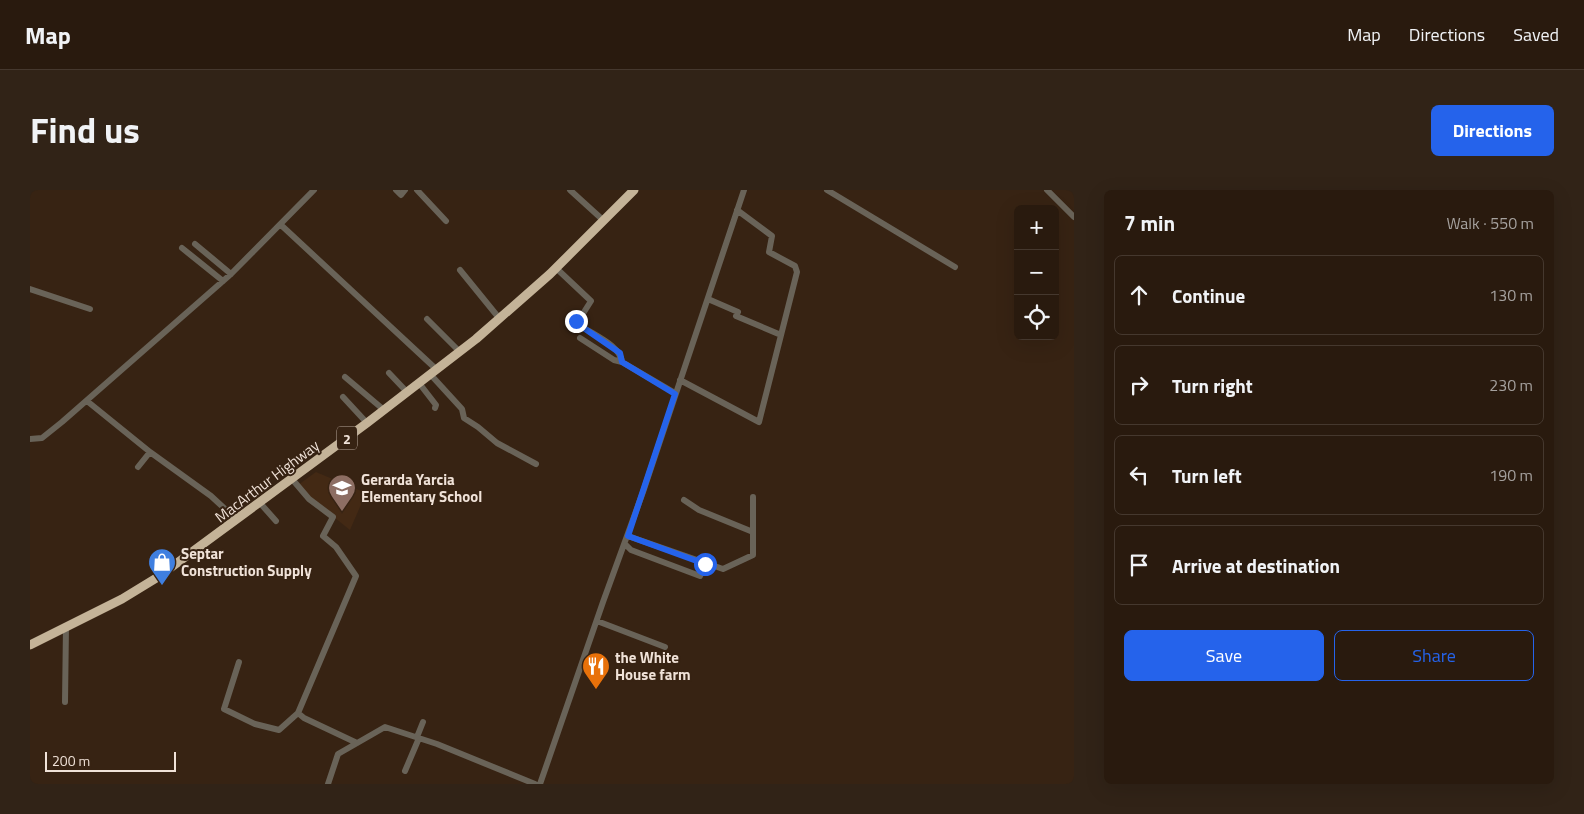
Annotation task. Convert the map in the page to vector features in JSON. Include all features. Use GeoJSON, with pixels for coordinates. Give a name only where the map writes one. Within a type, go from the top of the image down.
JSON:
{"type":"FeatureCollection","features":[{"type":"Feature","properties":{"kind":"highway","name":"MacArthur Highway"},"geometry":{"type":"LineString","coordinates":[[30,644],[146,585],[367,423],[499,318],[556,268],[634,190]]}},
{"type":"Feature","properties":{"kind":"street"},"geometry":{"type":"LineString","coordinates":[[30,439],[38,440],[46,436],[231,274],[314,190]]}},
{"type":"Feature","properties":{"kind":"street"},"geometry":{"type":"LineString","coordinates":[[396,190],[401,195],[406,190]]}},
{"type":"Feature","properties":{"kind":"street"},"geometry":{"type":"LineString","coordinates":[[417,190],[446,221]]}},
{"type":"Feature","properties":{"kind":"street"},"geometry":{"type":"LineString","coordinates":[[570,190],[603,220]]}},
{"type":"Feature","properties":{"kind":"street"},"geometry":{"type":"LineString","coordinates":[[540,784],[628,536],[744,190]]}},
{"type":"Feature","properties":{"kind":"street"},"geometry":{"type":"LineString","coordinates":[[827,190],[954,267]]}},
{"type":"Feature","properties":{"kind":"street"},"geometry":{"type":"LineString","coordinates":[[1047,190],[1074,217]]}},
{"type":"Feature","properties":{"kind":"street"},"geometry":{"type":"LineString","coordinates":[[680,380],[759,422],[797,272],[795,266],[769,252],[772,236],[737,210]]}},
{"type":"Feature","properties":{"kind":"street"},"geometry":{"type":"LineString","coordinates":[[281,225],[433,371],[462,410],[464,418],[497,443],[536,464]]}},
{"type":"Feature","properties":{"kind":"street"},"geometry":{"type":"LineString","coordinates":[[195,244],[231,274]]}},
{"type":"Feature","properties":{"kind":"street"},"geometry":{"type":"LineString","coordinates":[[182,248],[222,281]]}},
{"type":"Feature","properties":{"kind":"street"},"geometry":{"type":"LineString","coordinates":[[556,268],[592,301],[576,321],[578,324],[614,349],[621,356],[622,362]]}},
{"type":"Feature","properties":{"kind":"street"},"geometry":{"type":"LineString","coordinates":[[460,270],[499,318]]}},
{"type":"Feature","properties":{"kind":"street"},"geometry":{"type":"LineString","coordinates":[[30,289],[90,309]]}},
{"type":"Feature","properties":{"kind":"street"},"geometry":{"type":"LineString","coordinates":[[708,299],[738,312],[736,316],[781,335]]}},
{"type":"Feature","properties":{"kind":"street"},"geometry":{"type":"LineString","coordinates":[[427,319],[459,351]]}},
{"type":"Feature","properties":{"kind":"street"},"geometry":{"type":"LineString","coordinates":[[580,338],[614,360],[622,362],[675,394]]}},
{"type":"Feature","properties":{"kind":"street"},"geometry":{"type":"LineString","coordinates":[[389,373],[407,392]]}},
{"type":"Feature","properties":{"kind":"street"},"geometry":{"type":"LineString","coordinates":[[345,377],[384,410]]}},
{"type":"Feature","properties":{"kind":"street"},"geometry":{"type":"LineString","coordinates":[[419,383],[436,405],[435,408]]}},
{"type":"Feature","properties":{"kind":"street"},"geometry":{"type":"LineString","coordinates":[[343,397],[367,423]]}},
{"type":"Feature","properties":{"kind":"street"},"geometry":{"type":"LineString","coordinates":[[86,401],[150,452],[211,496],[236,520]]}},
{"type":"Feature","properties":{"kind":"street"},"geometry":{"type":"LineString","coordinates":[[138,467],[150,452]]}},
{"type":"Feature","properties":{"kind":"street"},"geometry":{"type":"LineString","coordinates":[[238,662],[224,709],[236,713],[255,724],[279,730],[298,713],[356,576],[336,547],[323,536],[333,517],[309,499],[292,479]]}},
{"type":"Feature","properties":{"kind":"street"},"geometry":{"type":"LineString","coordinates":[[628,536],[723,569],[753,555],[753,497]]}},
{"type":"Feature","properties":{"kind":"street"},"geometry":{"type":"LineString","coordinates":[[684,500],[700,510],[753,532]]}},
{"type":"Feature","properties":{"kind":"street"},"geometry":{"type":"LineString","coordinates":[[260,503],[276,521]]}},
{"type":"Feature","properties":{"kind":"street"},"geometry":{"type":"LineString","coordinates":[[625,544],[631,550],[700,576],[705,564]]}},
{"type":"Feature","properties":{"kind":"street"},"geometry":{"type":"LineString","coordinates":[[597,620],[665,647]]}},
{"type":"Feature","properties":{"kind":"street"},"geometry":{"type":"LineString","coordinates":[[65,702],[66,626]]}},
{"type":"Feature","properties":{"kind":"street"},"geometry":{"type":"LineString","coordinates":[[298,713],[304,718],[357,742]]}},
{"type":"Feature","properties":{"kind":"street"},"geometry":{"type":"LineString","coordinates":[[405,771],[423,722]]}},
{"type":"Feature","properties":{"kind":"street"},"geometry":{"type":"LineString","coordinates":[[328,784],[337,756],[357,742],[385,727],[535,784]]}},
{"type":"Feature","properties":{"kind":"shaded area","name":"Gerarda Yarcia Elementary School"},"geometry":{"type":"Polygon","coordinates":[[[316,472],[366,493],[350,530],[304,493],[298,485],[316,472]]]}},
{"type":"Feature","properties":{"kind":"place","name":"Gerarda Yarcia Elementary School"},"geometry":{"type":"Point","coordinates":[342,512]}},
{"type":"Feature","properties":{"kind":"place","name":"Septar Construction Supply"},"geometry":{"type":"Point","coordinates":[162,586]}},
{"type":"Feature","properties":{"kind":"place","name":"the White House farm"},"geometry":{"type":"Point","coordinates":[596,690]}},
{"type":"Feature","properties":{"kind":"route"},"geometry":{"type":"LineString","coordinates":[[576,321],[620,353],[622,362],[675,394],[628,536],[705,564]]}}]}
